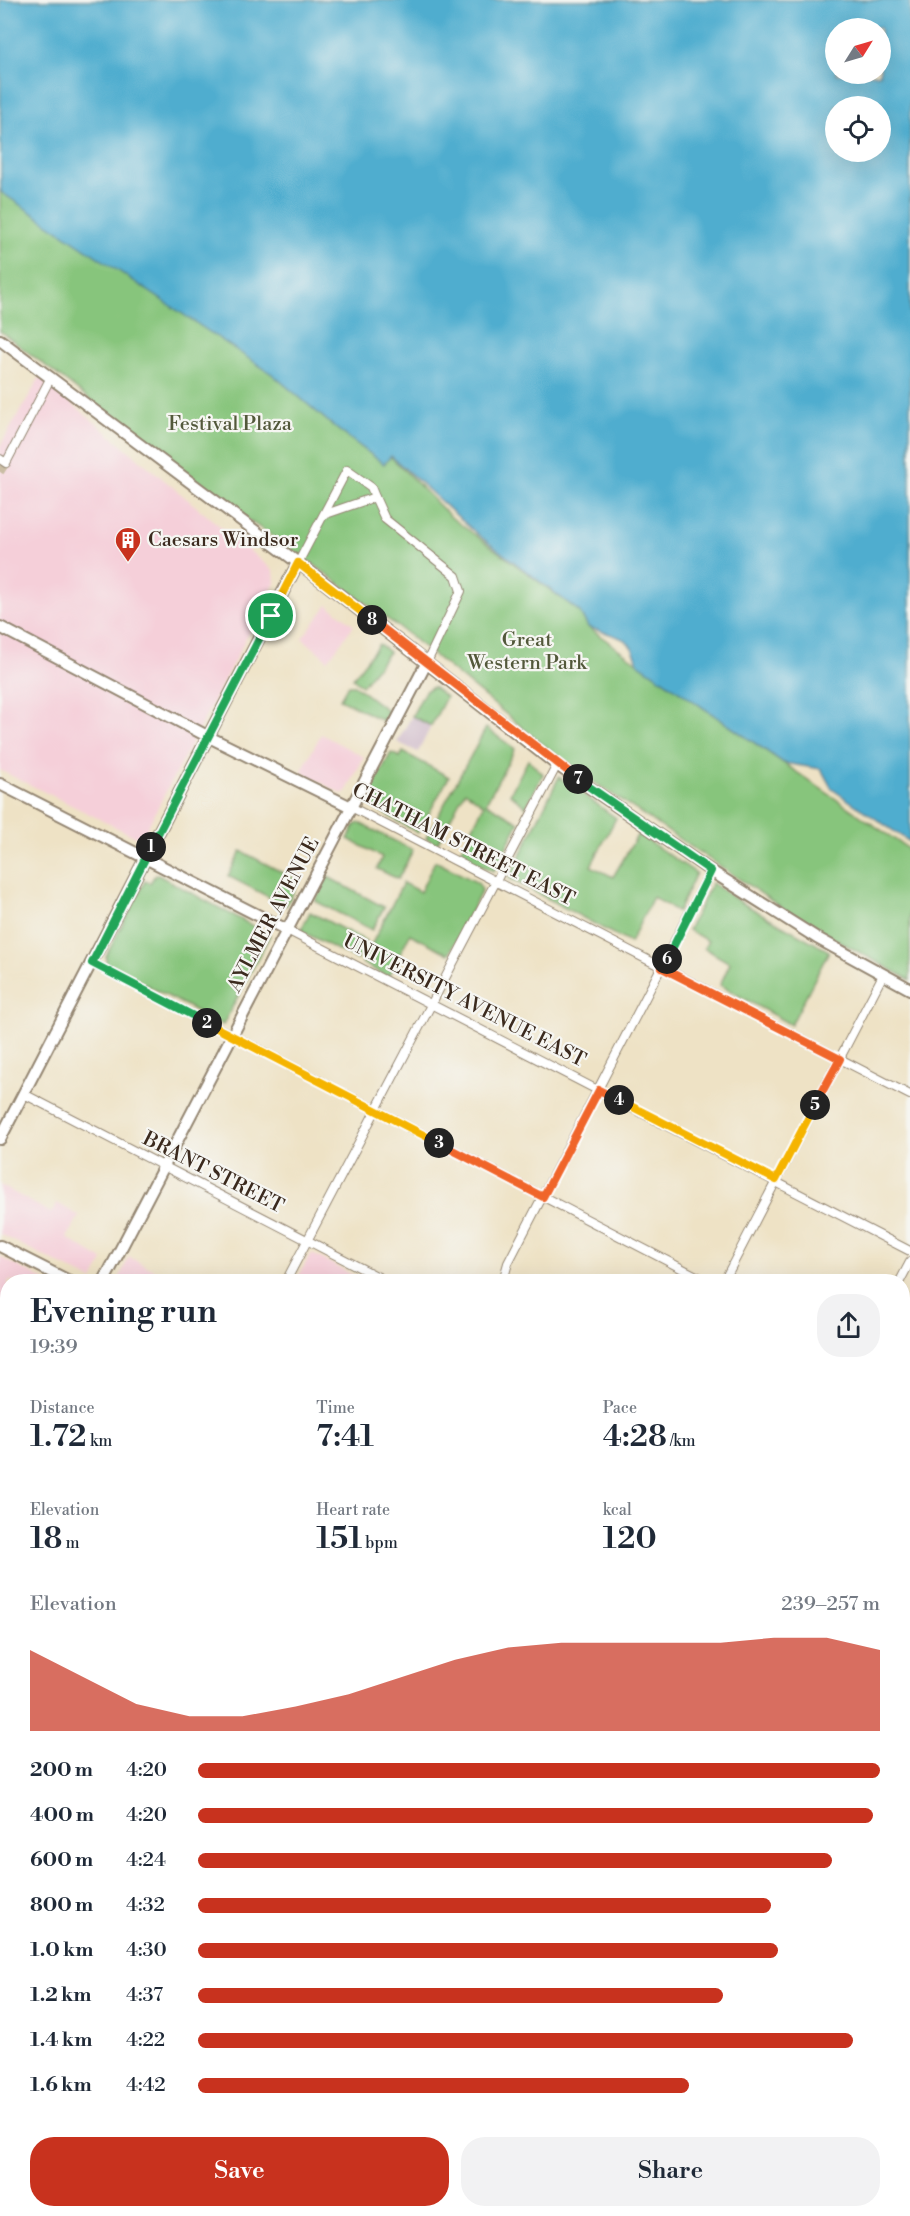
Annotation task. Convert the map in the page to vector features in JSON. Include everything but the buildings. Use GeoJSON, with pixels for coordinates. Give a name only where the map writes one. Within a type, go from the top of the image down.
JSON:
{"type":"FeatureCollection","features":[{"type":"Feature","properties":{"kind":"main road"},"geometry":{"type":"LineString","coordinates":[[0,340],[298,563],[557,765],[711,871],[817,938],[910,989]]}},
{"type":"Feature","properties":{"kind":"main road"},"geometry":{"type":"LineString","coordinates":[[0,1139],[298,563]]}},
{"type":"Feature","properties":{"kind":"main road","name":"CHATHAM STREET EAST"},"geometry":{"type":"LineString","coordinates":[[0,627],[209,737],[351,807]]}},
{"type":"Feature","properties":{"kind":"main road","name":"AYLMER AVENUE"},"geometry":{"type":"LineString","coordinates":[[108,1274],[427,662]]}},
{"type":"Feature","properties":{"kind":"main road","name":"UNIVERSITY AVENUE EAST"},"geometry":{"type":"LineString","coordinates":[[0,784],[147,857],[286,930]]}},
{"type":"Feature","properties":{"kind":"main road"},"geometry":{"type":"LineString","coordinates":[[0,1246],[55,1274]]}},
{"type":"Feature","properties":{"kind":"street"},"geometry":{"type":"LineString","coordinates":[[3,461],[51,377]]}},
{"type":"Feature","properties":{"kind":"street"},"geometry":{"type":"LineString","coordinates":[[298,563],[326,514],[347,470],[371,486],[385,519],[456,576],[461,591],[427,662]]}},
{"type":"Feature","properties":{"kind":"street"},"geometry":{"type":"LineString","coordinates":[[326,514],[375,497]]}},
{"type":"Feature","properties":{"kind":"street"},"geometry":{"type":"LineString","coordinates":[[290,1274],[557,765]]}},
{"type":"Feature","properties":{"kind":"street","name":"CHATHAM STREET EAST"},"geometry":{"type":"LineString","coordinates":[[351,807],[910,1095]]}},
{"type":"Feature","properties":{"kind":"street"},"geometry":{"type":"LineString","coordinates":[[504,1274],[711,871]]}},
{"type":"Feature","properties":{"kind":"street","name":"UNIVERSITY AVENUE EAST"},"geometry":{"type":"LineString","coordinates":[[286,930],[776,1180],[910,1251]]}},
{"type":"Feature","properties":{"kind":"street"},"geometry":{"type":"LineString","coordinates":[[92,963],[692,1274]]}},
{"type":"Feature","properties":{"kind":"street"},"geometry":{"type":"LineString","coordinates":[[727,1274],[883,975]]}},
{"type":"Feature","properties":{"kind":"street","name":"BRANT STREET"},"geometry":{"type":"LineString","coordinates":[[24,1094],[373,1274]]}},
{"type":"Feature","properties":{"kind":"shaded area","name":"Caesars Windsor"},"geometry":{"type":"Polygon","coordinates":[[[40,377],[274,571],[275,583],[145,832],[138,838],[0,770],[0,446],[40,377]]]}},
{"type":"Feature","properties":{"kind":"shaded area"},"geometry":{"type":"Polygon","coordinates":[[[328,605],[354,625],[328,660],[302,638],[328,605]]]}},
{"type":"Feature","properties":{"kind":"shaded area"},"geometry":{"type":"Polygon","coordinates":[[[412,716],[431,726],[418,752],[397,742],[412,716]]]}},
{"type":"Feature","properties":{"kind":"shaded area"},"geometry":{"type":"Polygon","coordinates":[[[321,734],[364,757],[345,794],[301,772],[321,734]]]}},
{"type":"Feature","properties":{"kind":"shaded area"},"geometry":{"type":"Polygon","coordinates":[[[0,1185],[51,1213],[57,1203],[79,1216],[67,1238],[103,1260],[96,1274],[79,1274],[0,1234],[0,1185]]]}},
{"type":"Feature","properties":{"kind":"shaded area"},"geometry":{"type":"Polygon","coordinates":[[[311,1253],[351,1274],[300,1274],[311,1253]]]}},
{"type":"Feature","properties":{"kind":"shaded area"},"geometry":{"type":"Polygon","coordinates":[[[0,1257],[33,1274],[0,1274],[0,1257]]]}},
{"type":"Feature","properties":{"kind":"shaded area"},"geometry":{"type":"Polygon","coordinates":[[[129,1257],[162,1274],[121,1274],[129,1257]]]}},
{"type":"Feature","properties":{"kind":"green space","name":"Great Western Park"},"geometry":{"type":"Polygon","coordinates":[[[0,190],[272,374],[337,429],[384,464],[390,456],[452,518],[580,612],[588,627],[910,850],[910,980],[802,921],[567,764],[409,635],[313,564],[241,515],[0,331],[0,190]]]}},
{"type":"Feature","properties":{"kind":"green space"},"geometry":{"type":"Polygon","coordinates":[[[379,644],[389,652],[362,686],[353,678],[379,644]]]}},
{"type":"Feature","properties":{"kind":"green space"},"geometry":{"type":"Polygon","coordinates":[[[348,685],[354,685],[388,711],[383,721],[340,699],[348,685]]]}},
{"type":"Feature","properties":{"kind":"green space"},"geometry":{"type":"Polygon","coordinates":[[[433,687],[446,697],[431,726],[412,716],[425,691],[433,687]]]}},
{"type":"Feature","properties":{"kind":"green space"},"geometry":{"type":"Polygon","coordinates":[[[486,728],[515,749],[486,803],[519,822],[494,871],[458,856],[484,805],[465,791],[437,844],[426,838],[486,728]]]}},
{"type":"Feature","properties":{"kind":"green space"},"geometry":{"type":"Polygon","coordinates":[[[403,752],[449,777],[418,833],[373,807],[379,797],[370,791],[391,753],[400,757],[403,752]]]}},
{"type":"Feature","properties":{"kind":"green space"},"geometry":{"type":"Polygon","coordinates":[[[528,760],[543,774],[526,807],[510,794],[528,760]]]}},
{"type":"Feature","properties":{"kind":"green space"},"geometry":{"type":"Polygon","coordinates":[[[559,777],[616,818],[591,866],[613,877],[638,834],[696,873],[678,912],[653,897],[630,943],[509,878],[559,777]]]}},
{"type":"Feature","properties":{"kind":"green space"},"geometry":{"type":"Polygon","coordinates":[[[359,823],[413,850],[398,879],[377,869],[382,857],[348,839],[355,825],[359,823]]]}},
{"type":"Feature","properties":{"kind":"green space"},"geometry":{"type":"Polygon","coordinates":[[[241,851],[299,881],[286,906],[228,876],[241,851]]]}},
{"type":"Feature","properties":{"kind":"green space"},"geometry":{"type":"Polygon","coordinates":[[[435,861],[478,883],[482,890],[449,954],[410,934],[388,977],[362,963],[403,883],[420,892],[435,861]]]}},
{"type":"Feature","properties":{"kind":"green space"},"geometry":{"type":"Polygon","coordinates":[[[155,875],[270,935],[223,1025],[106,964],[106,956],[145,881],[150,883],[155,875]]]}},
{"type":"Feature","properties":{"kind":"green space"},"geometry":{"type":"Polygon","coordinates":[[[328,877],[384,907],[372,930],[315,901],[328,877]]]}},
{"type":"Feature","properties":{"kind":"green space"},"geometry":{"type":"Polygon","coordinates":[[[712,883],[742,903],[829,951],[791,1025],[720,985],[730,963],[704,948],[708,941],[688,930],[712,883]]]}},
{"type":"Feature","properties":{"kind":"green space"},"geometry":{"type":"Polygon","coordinates":[[[310,912],[366,941],[357,960],[303,932],[302,928],[310,912]]]}},
{"type":"Feature","properties":{"kind":"water"},"geometry":{"type":"Polygon","coordinates":[[[0,0],[910,0],[910,842],[832,789],[821,769],[784,763],[638,663],[635,653],[626,641],[588,627],[580,612],[477,534],[391,456],[384,464],[337,429],[272,374],[1,192],[0,0]]]}},
{"type":"Feature","properties":{"kind":"tunnel"},"geometry":{"type":"LineString","coordinates":[[0,472],[6,463]]}},
{"type":"Feature","properties":{"kind":"place","name":"Caesars Windsor"},"geometry":{"type":"Point","coordinates":[128,563]}},
{"type":"Feature","properties":{"kind":"route"},"geometry":{"type":"LineString","coordinates":[[298,563],[557,765],[711,871],[662,968],[840,1059],[776,1180],[599,1090],[543,1197],[92,963],[271,616],[298,563]]}},
{"type":"Feature","properties":{"kind":"park label","name":"Festival Plaza"},"geometry":{"type":"Point","coordinates":[230,424]}}]}
